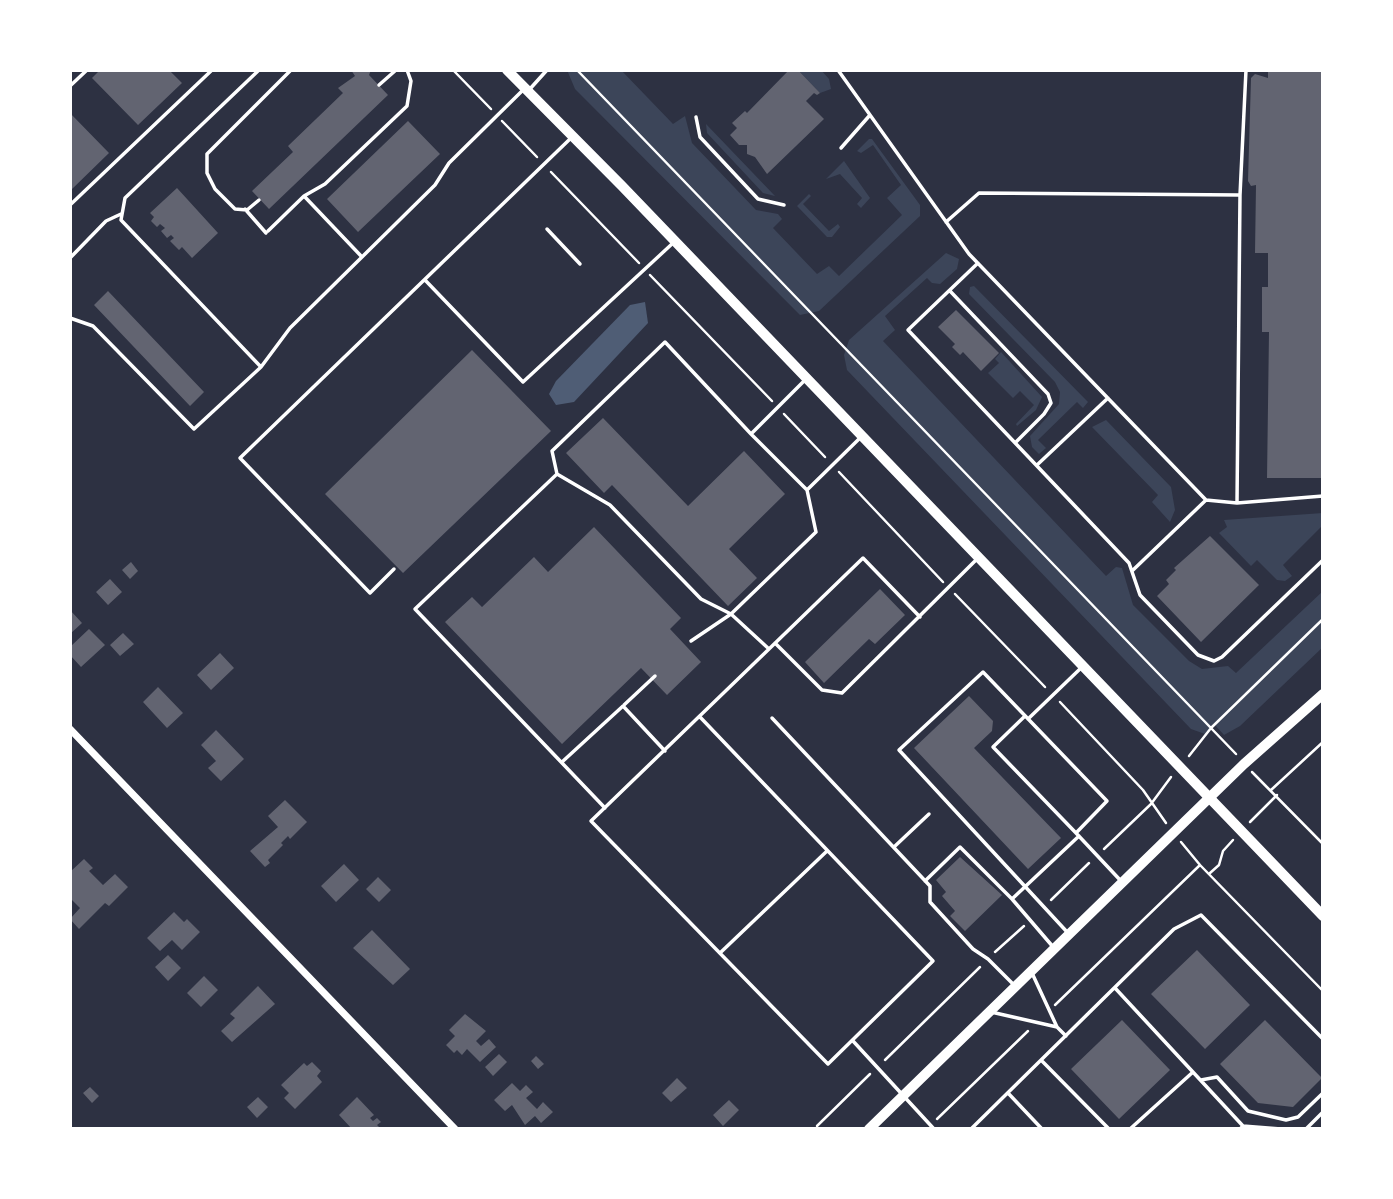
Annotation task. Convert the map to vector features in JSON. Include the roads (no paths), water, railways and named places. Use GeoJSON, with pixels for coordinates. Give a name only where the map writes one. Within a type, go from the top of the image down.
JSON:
{"type":"FeatureCollection","features":[{"type":"Feature","properties":{"kind":"main road"},"geometry":{"type":"LineString","coordinates":[[509,71],[1323,916]]}},
{"type":"Feature","properties":{"kind":"main road"},"geometry":{"type":"LineString","coordinates":[[869,1129],[1209,799],[1323,694]]}},
{"type":"Feature","properties":{"kind":"street"},"geometry":{"type":"LineString","coordinates":[[70,729],[455,1129]]}},
{"type":"Feature","properties":{"kind":"lane"},"geometry":{"type":"LineString","coordinates":[[70,86],[87,70]]}},
{"type":"Feature","properties":{"kind":"lane"},"geometry":{"type":"LineString","coordinates":[[70,205],[212,70]]}},
{"type":"Feature","properties":{"kind":"lane"},"geometry":{"type":"LineString","coordinates":[[259,70],[125,198],[121,220],[261,367]]}},
{"type":"Feature","properties":{"kind":"lane"},"geometry":{"type":"LineString","coordinates":[[260,200],[245,209],[235,209],[215,188],[207,173],[207,154],[290,70]]}},
{"type":"Feature","properties":{"kind":"lane"},"geometry":{"type":"LineString","coordinates":[[379,85],[396,70]]}},
{"type":"Feature","properties":{"kind":"lane"},"geometry":{"type":"LineString","coordinates":[[245,209],[267,232],[304,196],[326,184],[407,106],[411,81],[407,70]]}},
{"type":"Feature","properties":{"kind":"lane"},"geometry":{"type":"LineString","coordinates":[[70,318],[93,326],[194,429],[261,367],[290,328],[435,185],[449,163],[547,70]]}},
{"type":"Feature","properties":{"kind":"lane"},"geometry":{"type":"LineString","coordinates":[[838,70],[978,263],[1206,500],[1237,503],[1323,496]]}},
{"type":"Feature","properties":{"kind":"lane"},"geometry":{"type":"LineString","coordinates":[[1237,503],[1240,195],[1246,70]]}},
{"type":"Feature","properties":{"kind":"lane"},"geometry":{"type":"LineString","coordinates":[[841,148],[870,115]]}},
{"type":"Feature","properties":{"kind":"lane"},"geometry":{"type":"LineString","coordinates":[[696,117],[700,137],[758,200],[784,205]]}},
{"type":"Feature","properties":{"kind":"lane"},"geometry":{"type":"LineString","coordinates":[[394,569],[370,593],[240,458],[573,136]]}},
{"type":"Feature","properties":{"kind":"lane"},"geometry":{"type":"LineString","coordinates":[[946,222],[979,193],[1240,195]]}},
{"type":"Feature","properties":{"kind":"lane"},"geometry":{"type":"LineString","coordinates":[[304,196],[362,257]]}},
{"type":"Feature","properties":{"kind":"lane"},"geometry":{"type":"LineString","coordinates":[[70,258],[106,221],[122,214]]}},
{"type":"Feature","properties":{"kind":"lane"},"geometry":{"type":"LineString","coordinates":[[547,229],[580,264]]}},
{"type":"Feature","properties":{"kind":"lane"},"geometry":{"type":"LineString","coordinates":[[424,280],[523,382],[674,241]]}},
{"type":"Feature","properties":{"kind":"lane"},"geometry":{"type":"LineString","coordinates":[[978,263],[908,330],[1129,563],[1140,595],[1198,656],[1214,661],[1323,560]]}},
{"type":"Feature","properties":{"kind":"lane"},"geometry":{"type":"LineString","coordinates":[[950,291],[1048,394],[1051,403],[1044,414],[1016,442]]}},
{"type":"Feature","properties":{"kind":"lane"},"geometry":{"type":"LineString","coordinates":[[691,641],[731,614],[816,532],[807,490],[665,342],[552,451],[557,474],[610,505],[701,599],[731,614],[769,649]]}},
{"type":"Feature","properties":{"kind":"lane"},"geometry":{"type":"LineString","coordinates":[[751,434],[805,380]]}},
{"type":"Feature","properties":{"kind":"lane"},"geometry":{"type":"LineString","coordinates":[[1037,465],[1108,398]]}},
{"type":"Feature","properties":{"kind":"lane"},"geometry":{"type":"LineString","coordinates":[[807,490],[861,437]]}},
{"type":"Feature","properties":{"kind":"lane"},"geometry":{"type":"LineString","coordinates":[[557,474],[415,609],[605,808]]}},
{"type":"Feature","properties":{"kind":"lane"},"geometry":{"type":"LineString","coordinates":[[1132,571],[1206,500]]}},
{"type":"Feature","properties":{"kind":"lane"},"geometry":{"type":"LineString","coordinates":[[700,717],[933,961],[828,1065],[591,821],[863,558],[920,617]]}},
{"type":"Feature","properties":{"kind":"lane"},"geometry":{"type":"LineString","coordinates":[[775,643],[822,690],[842,693],[950,589],[978,558]]}},
{"type":"Feature","properties":{"kind":"lane"},"geometry":{"type":"LineString","coordinates":[[1083,667],[993,747],[1123,882]]}},
{"type":"Feature","properties":{"kind":"lane"},"geometry":{"type":"LineString","coordinates":[[1012,899],[1025,886],[1077,834],[1107,802],[983,671],[899,750],[1025,886],[1069,935]]}},
{"type":"Feature","properties":{"kind":"lane"},"geometry":{"type":"LineString","coordinates":[[562,762],[655,676]]}},
{"type":"Feature","properties":{"kind":"lane"},"geometry":{"type":"LineString","coordinates":[[623,706],[665,751]]}},
{"type":"Feature","properties":{"kind":"lane"},"geometry":{"type":"LineString","coordinates":[[772,718],[930,886],[930,902],[973,949],[988,959],[1015,986]]}},
{"type":"Feature","properties":{"kind":"lane"},"geometry":{"type":"LineString","coordinates":[[894,847],[929,814]]}},
{"type":"Feature","properties":{"kind":"lane"},"geometry":{"type":"LineString","coordinates":[[925,881],[960,847],[1012,899],[1028,922],[1055,949]]}},
{"type":"Feature","properties":{"kind":"lane"},"geometry":{"type":"LineString","coordinates":[[720,953],[828,850]]}},
{"type":"Feature","properties":{"kind":"lane"},"geometry":{"type":"LineString","coordinates":[[971,1129],[1174,929],[1201,915],[1323,1039]]}},
{"type":"Feature","properties":{"kind":"lane"},"geometry":{"type":"LineString","coordinates":[[1031,971],[1057,1027],[1066,1037]]}},
{"type":"Feature","properties":{"kind":"lane"},"geometry":{"type":"LineString","coordinates":[[1115,988],[1242,1128],[1281,1129]]}},
{"type":"Feature","properties":{"kind":"lane"},"geometry":{"type":"LineString","coordinates":[[989,1012],[1057,1027]]}},
{"type":"Feature","properties":{"kind":"lane"},"geometry":{"type":"LineString","coordinates":[[853,1041],[932,1127]]}},
{"type":"Feature","properties":{"kind":"lane"},"geometry":{"type":"LineString","coordinates":[[1042,1061],[1109,1129]]}},
{"type":"Feature","properties":{"kind":"lane"},"geometry":{"type":"LineString","coordinates":[[1130,1129],[1193,1072]]}},
{"type":"Feature","properties":{"kind":"lane"},"geometry":{"type":"LineString","coordinates":[[1201,1080],[1217,1077],[1248,1111],[1286,1121],[1298,1117],[1323,1093]]}},
{"type":"Feature","properties":{"kind":"lane"},"geometry":{"type":"LineString","coordinates":[[1009,1093],[1042,1129]]}},
{"type":"Feature","properties":{"kind":"lane"},"geometry":{"type":"LineString","coordinates":[[1306,1129],[1323,1112]]}}]}
